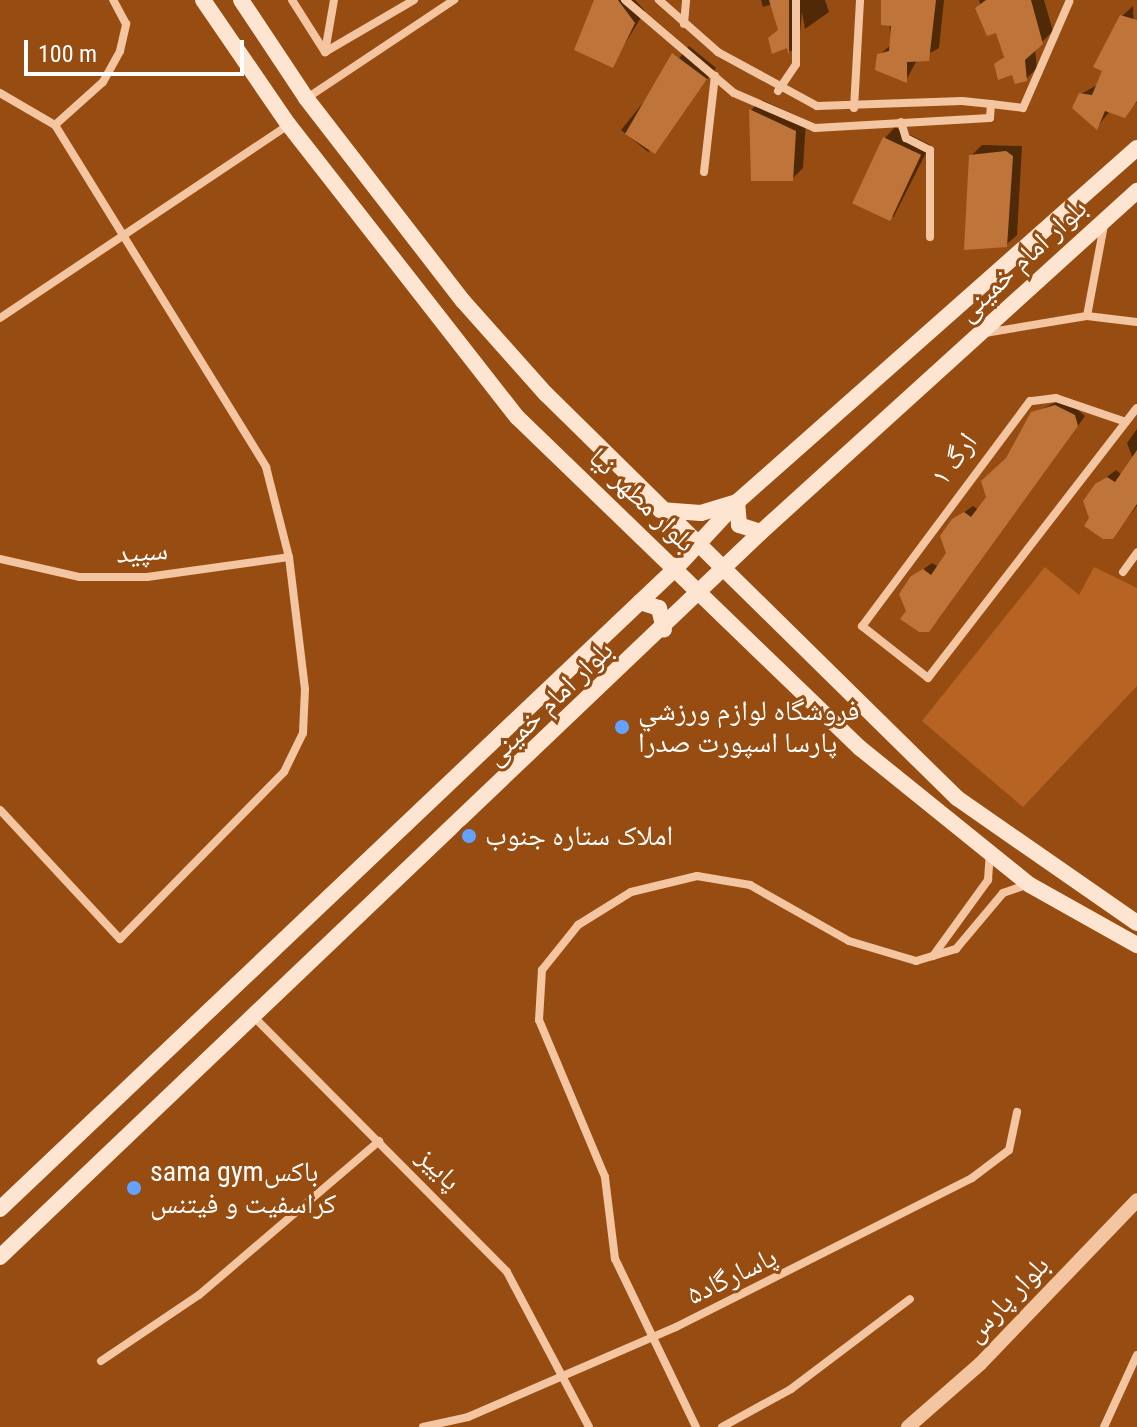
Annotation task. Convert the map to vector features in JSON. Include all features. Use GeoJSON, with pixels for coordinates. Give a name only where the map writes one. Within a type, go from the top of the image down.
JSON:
{"type":"FeatureCollection","features":[{"type":"Feature","properties":{"kind":"main road","name":"بلوار مطهر نیا"},"geometry":{"type":"LineString","coordinates":[[203,0],[288,124],[517,417],[860,748],[1007,869],[1137,945]]}},
{"type":"Feature","properties":{"kind":"main road","name":"بلوار مطهر نیا"},"geometry":{"type":"LineString","coordinates":[[241,0],[306,98],[463,301],[660,510],[879,727],[1021,846],[1137,923]]}},
{"type":"Feature","properties":{"kind":"main road","name":"بلوار امام خمینی"},"geometry":{"type":"LineString","coordinates":[[0,1209],[675,569],[737,502],[1137,148]]}},
{"type":"Feature","properties":{"kind":"main road","name":"بلوار امام خمینی"},"geometry":{"type":"LineString","coordinates":[[0,1257],[256,1019],[664,629],[761,532],[1137,191]]}},
{"type":"Feature","properties":{"kind":"main road"},"geometry":{"type":"LineString","coordinates":[[660,510],[701,513],[737,502],[739,525],[761,532]]}},
{"type":"Feature","properties":{"kind":"main road"},"geometry":{"type":"LineString","coordinates":[[640,602],[659,608],[664,629]]}},
{"type":"Feature","properties":{"kind":"main road"},"geometry":{"type":"LineString","coordinates":[[1007,869],[1021,846]]}},
{"type":"Feature","properties":{"kind":"street"},"geometry":{"type":"LineString","coordinates":[[55,125],[103,82],[120,51],[126,24],[113,0]]}},
{"type":"Feature","properties":{"kind":"street"},"geometry":{"type":"LineString","coordinates":[[292,0],[325,52]]}},
{"type":"Feature","properties":{"kind":"street"},"geometry":{"type":"LineString","coordinates":[[325,52],[334,0]]}},
{"type":"Feature","properties":{"kind":"street"},"geometry":{"type":"LineString","coordinates":[[325,52],[414,0]]}},
{"type":"Feature","properties":{"kind":"street"},"geometry":{"type":"LineString","coordinates":[[306,98],[454,0]]}},
{"type":"Feature","properties":{"kind":"street"},"geometry":{"type":"LineString","coordinates":[[625,0],[734,93],[815,128],[990,118],[991,104]]}},
{"type":"Feature","properties":{"kind":"street"},"geometry":{"type":"LineString","coordinates":[[659,0],[684,24],[778,91],[817,106],[854,108],[991,104],[1023,108],[1069,2]]}},
{"type":"Feature","properties":{"kind":"street"},"geometry":{"type":"LineString","coordinates":[[684,24],[686,0]]}},
{"type":"Feature","properties":{"kind":"street"},"geometry":{"type":"LineString","coordinates":[[778,91],[796,64],[796,0]]}},
{"type":"Feature","properties":{"kind":"street"},"geometry":{"type":"LineString","coordinates":[[854,108],[860,0]]}},
{"type":"Feature","properties":{"kind":"street"},"geometry":{"type":"LineString","coordinates":[[704,172],[715,76]]}},
{"type":"Feature","properties":{"kind":"street"},"geometry":{"type":"LineString","coordinates":[[0,93],[55,125],[126,234],[266,467],[289,557],[303,733],[284,772],[234,831],[130,933],[120,939],[0,810]]}},
{"type":"Feature","properties":{"kind":"street"},"geometry":{"type":"LineString","coordinates":[[901,122],[906,138],[930,150],[930,237]]}},
{"type":"Feature","properties":{"kind":"street"},"geometry":{"type":"LineString","coordinates":[[0,318],[288,124]]}},
{"type":"Feature","properties":{"kind":"street"},"geometry":{"type":"LineString","coordinates":[[1087,316],[1105,219]]}},
{"type":"Feature","properties":{"kind":"street"},"geometry":{"type":"LineString","coordinates":[[981,334],[1087,316],[1137,322]]}},
{"type":"Feature","properties":{"kind":"street","name":"ارگ ۱"},"geometry":{"type":"LineString","coordinates":[[1056,398],[1123,421],[928,678],[862,626],[1030,401],[1056,398]]}},
{"type":"Feature","properties":{"kind":"street"},"geometry":{"type":"LineString","coordinates":[[1123,421],[1137,408]]}},
{"type":"Feature","properties":{"kind":"street"},"geometry":{"type":"LineString","coordinates":[[1123,572],[1137,553]]}},
{"type":"Feature","properties":{"kind":"street","name":"سپید"},"geometry":{"type":"LineString","coordinates":[[0,559],[80,577],[120,577],[289,557]]}},
{"type":"Feature","properties":{"kind":"street"},"geometry":{"type":"LineString","coordinates":[[933,956],[988,880],[990,853]]}},
{"type":"Feature","properties":{"kind":"street"},"geometry":{"type":"LineString","coordinates":[[696,1427],[615,1259],[605,1177],[539,1020],[542,970],[578,925],[631,892],[697,876],[750,885],[892,957],[933,956],[956,949],[1003,893],[1030,885]]}},
{"type":"Feature","properties":{"kind":"street","name":"پاییز"},"geometry":{"type":"LineString","coordinates":[[256,1019],[507,1272],[589,1427]]}},
{"type":"Feature","properties":{"kind":"street","name":"پاسارگاد۵"},"geometry":{"type":"LineString","coordinates":[[423,1427],[448,1424],[651,1337],[992,1167],[1018,1130],[1017,1112]]}},
{"type":"Feature","properties":{"kind":"street"},"geometry":{"type":"LineString","coordinates":[[101,1361],[199,1295],[379,1141]]}},
{"type":"Feature","properties":{"kind":"street","name":"بلوار پارس"},"geometry":{"type":"LineString","coordinates":[[911,1426],[1137,1200]]}},
{"type":"Feature","properties":{"kind":"street"},"geometry":{"type":"LineString","coordinates":[[722,1427],[791,1389],[910,1299]]}},
{"type":"Feature","properties":{"kind":"street"},"geometry":{"type":"LineString","coordinates":[[1104,1427],[1137,1355]]}},
{"type":"Feature","properties":{"kind":"shaded area"},"geometry":{"type":"Polygon","coordinates":[[[1045,567],[1079,595],[1094,567],[1137,588],[1137,686],[1023,807],[922,721],[1045,567]]]}},
{"type":"Feature","properties":{"kind":"building"},"geometry":{"type":"Polygon","coordinates":[[[594,0],[618,0],[635,23],[613,68],[574,50],[594,0]]]}},
{"type":"Feature","properties":{"kind":"building"},"geometry":{"type":"Polygon","coordinates":[[[769,0],[789,0],[789,55],[787,48],[772,54],[768,38],[778,30],[769,0]]]}},
{"type":"Feature","properties":{"kind":"building"},"geometry":{"type":"Polygon","coordinates":[[[881,0],[936,0],[929,61],[907,62],[907,83],[875,70],[877,54],[889,51],[891,26],[881,25],[881,0]]]}},
{"type":"Feature","properties":{"kind":"building"},"geometry":{"type":"Polygon","coordinates":[[[986,0],[1031,0],[1043,44],[1025,60],[1027,81],[1015,84],[1012,75],[998,80],[994,64],[1004,57],[996,33],[987,36],[975,8],[986,0]]]}},
{"type":"Feature","properties":{"kind":"building"},"geometry":{"type":"Polygon","coordinates":[[[1120,15],[1137,20],[1137,101],[1125,118],[1105,111],[1097,130],[1072,108],[1079,93],[1092,95],[1102,71],[1093,67],[1120,15]]]}},
{"type":"Feature","properties":{"kind":"building"},"geometry":{"type":"Polygon","coordinates":[[[672,53],[707,79],[655,154],[625,134],[672,53]]]}},
{"type":"Feature","properties":{"kind":"building"},"geometry":{"type":"Polygon","coordinates":[[[749,109],[796,131],[793,181],[751,181],[749,109]]]}},
{"type":"Feature","properties":{"kind":"building"},"geometry":{"type":"Polygon","coordinates":[[[883,137],[921,155],[890,221],[852,203],[883,137]]]}},
{"type":"Feature","properties":{"kind":"building"},"geometry":{"type":"Polygon","coordinates":[[[1006,151],[1013,156],[1007,247],[964,250],[969,155],[1006,151]]]}},
{"type":"Feature","properties":{"kind":"building"},"geometry":{"type":"Polygon","coordinates":[[[1055,405],[1075,415],[1078,426],[929,632],[919,632],[900,619],[906,611],[899,594],[911,576],[923,569],[931,575],[946,553],[940,536],[952,519],[964,512],[971,517],[986,497],[981,481],[1006,458],[1031,412],[1055,405]]]}},
{"type":"Feature","properties":{"kind":"building"},"geometry":{"type":"Polygon","coordinates":[[[1137,450],[1137,504],[1113,539],[1103,539],[1084,526],[1089,518],[1083,501],[1095,484],[1107,477],[1115,482],[1137,450]]]}},
{"type":"Feature","properties":{"kind":"place","name":"فروشگاه لوازم ورزشي پارسا اسپورت صدرا"},"geometry":{"type":"Point","coordinates":[622,727]}},
{"type":"Feature","properties":{"kind":"place","name":"املاک ستاره جنوب"},"geometry":{"type":"Point","coordinates":[469,836]}},
{"type":"Feature","properties":{"kind":"place","name":"sama gymباکس کراسفیت و فیتنس"},"geometry":{"type":"Point","coordinates":[134,1188]}}]}
